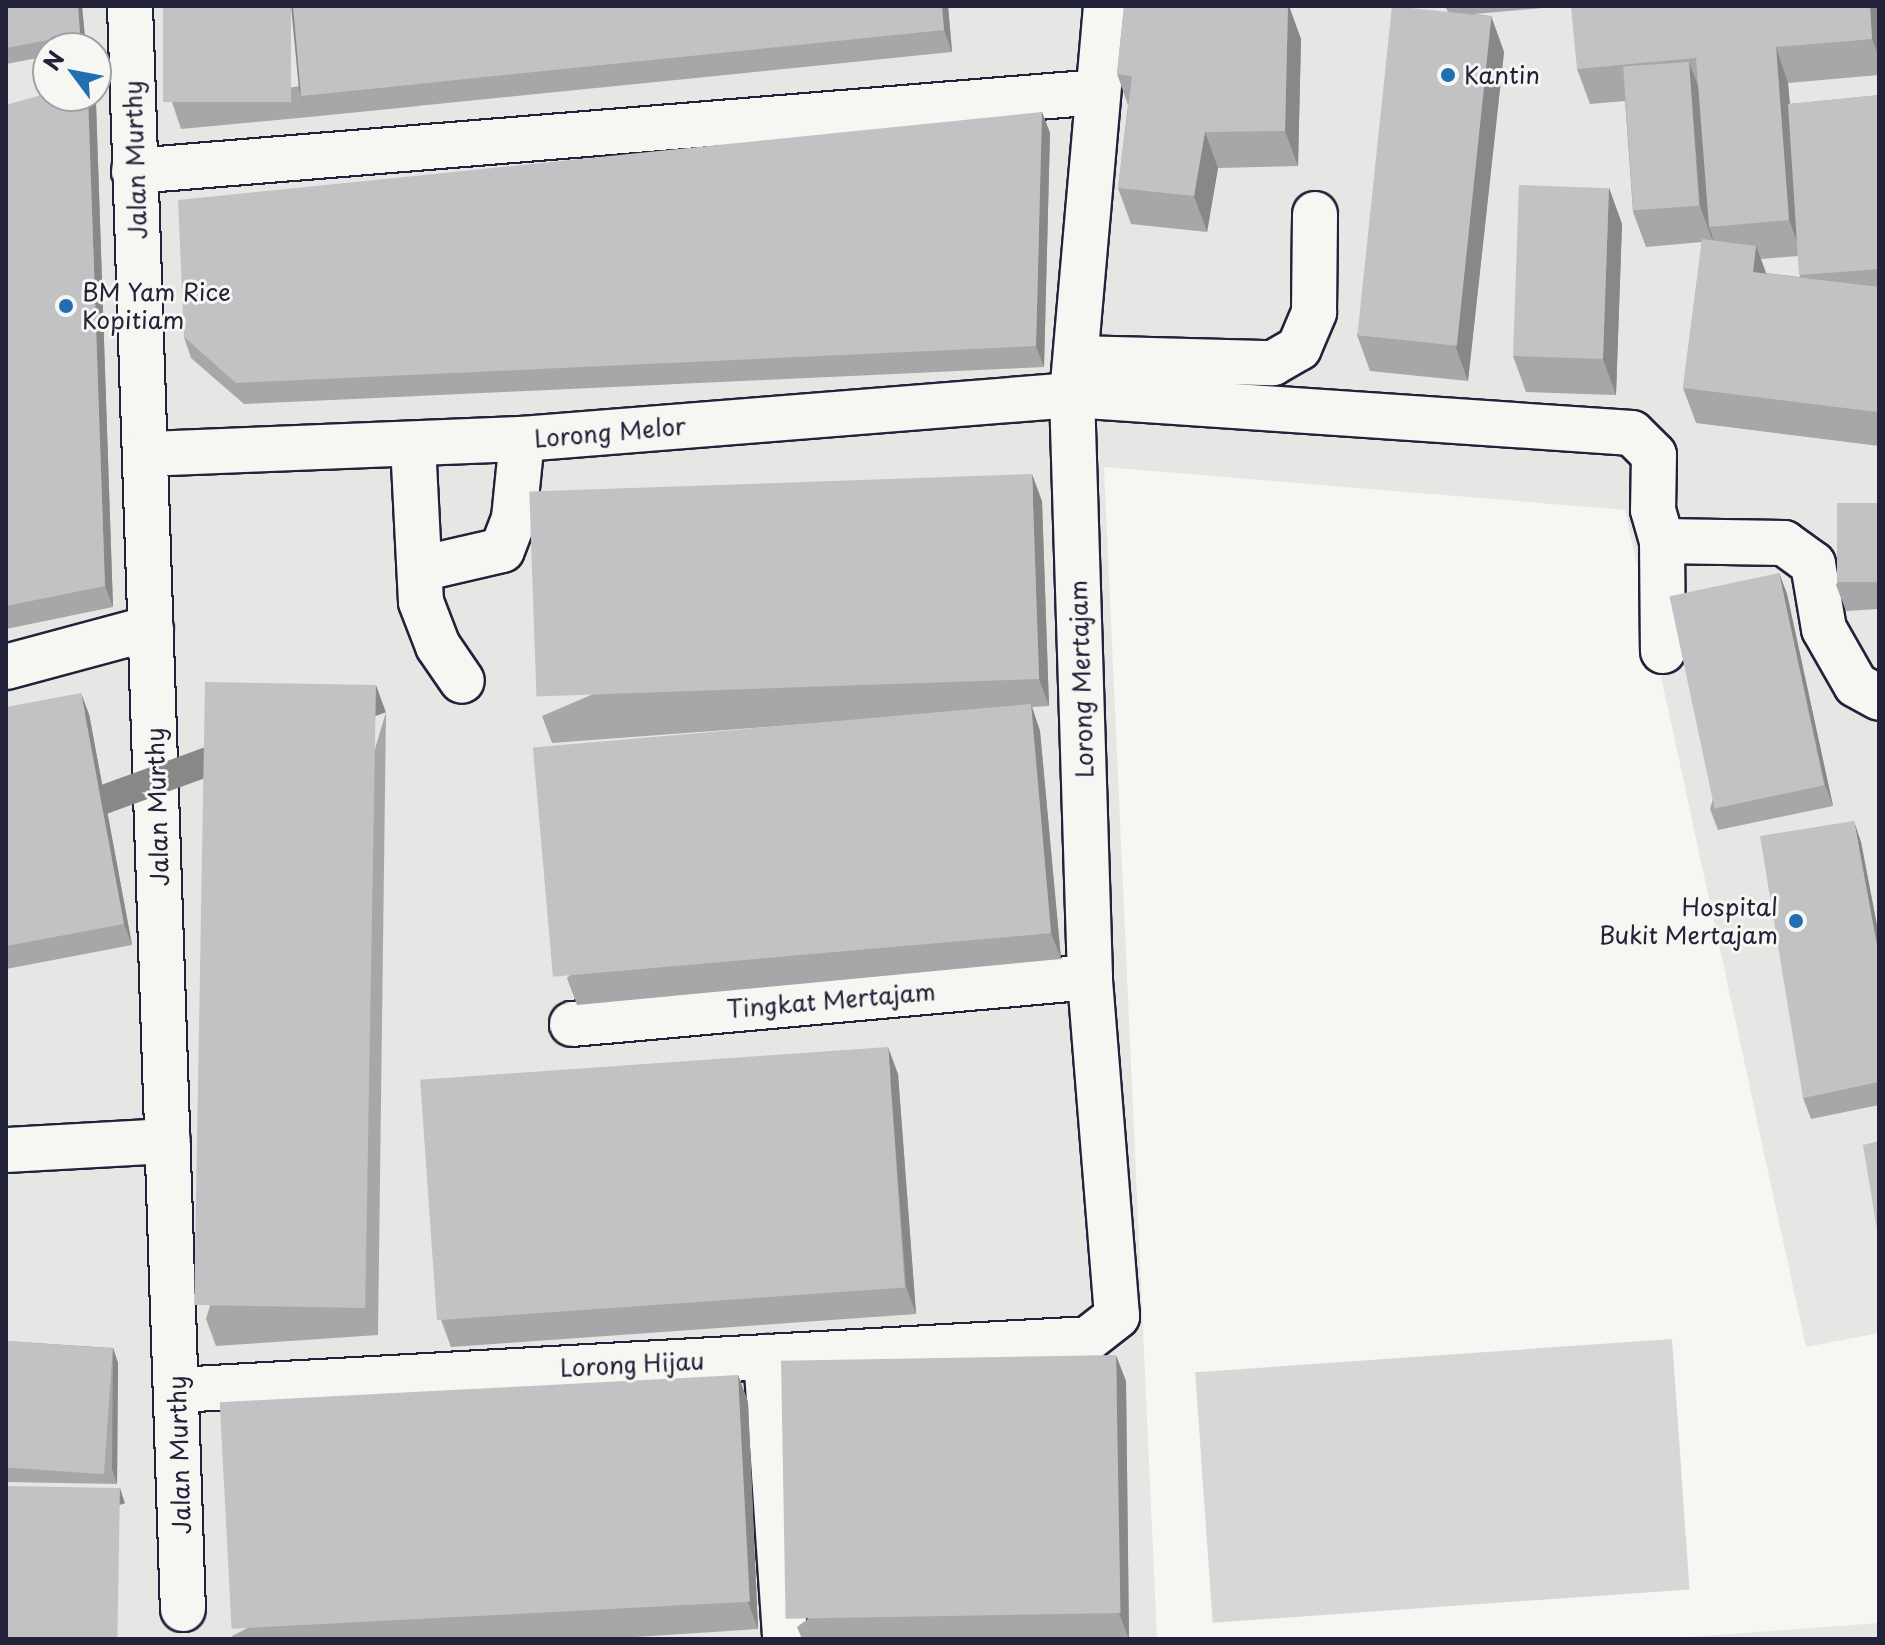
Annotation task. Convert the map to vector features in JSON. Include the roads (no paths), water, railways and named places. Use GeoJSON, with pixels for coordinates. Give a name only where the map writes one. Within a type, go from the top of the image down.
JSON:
{"type":"FeatureCollection","features":[{"type":"Feature","properties":{"kind":"street","name":"Jalan Murthy"},"geometry":{"type":"LineString","coordinates":[[130,6],[183,1609]]}},
{"type":"Feature","properties":{"kind":"street","name":"Lorong Mertajam"},"geometry":{"type":"LineString","coordinates":[[1088,1339],[1117,1316],[1090,977],[1074,377],[1106,6]]}},
{"type":"Feature","properties":{"kind":"street"},"geometry":{"type":"LineString","coordinates":[[134,171],[1098,92]]}},
{"type":"Feature","properties":{"kind":"street"},"geometry":{"type":"LineString","coordinates":[[1074,377],[1273,363],[1299,348],[1314,312],[1315,214]]}},
{"type":"Feature","properties":{"kind":"street"},"geometry":{"type":"LineString","coordinates":[[1074,377],[1632,433],[1654,455],[1653,510],[1662,541],[1663,651]]}},
{"type":"Feature","properties":{"kind":"street","name":"Lorong Melor"},"geometry":{"type":"LineString","coordinates":[[147,454],[522,439],[1074,377]]}},
{"type":"Feature","properties":{"kind":"street"},"geometry":{"type":"LineString","coordinates":[[420,569],[502,550],[517,505],[522,439]]}},
{"type":"Feature","properties":{"kind":"street"},"geometry":{"type":"LineString","coordinates":[[413,444],[421,602],[438,646],[462,681]]}},
{"type":"Feature","properties":{"kind":"street"},"geometry":{"type":"LineString","coordinates":[[1662,541],[1784,543],[1813,564],[1824,629],[1856,685],[1879,698]]}},
{"type":"Feature","properties":{"kind":"street"},"geometry":{"type":"LineString","coordinates":[[6,667],[151,628]]}},
{"type":"Feature","properties":{"kind":"street","name":"Tingkat Mertajam"},"geometry":{"type":"LineString","coordinates":[[572,1024],[1090,977]]}},
{"type":"Feature","properties":{"kind":"street"},"geometry":{"type":"LineString","coordinates":[[6,1150],[168,1141]]}},
{"type":"Feature","properties":{"kind":"street","name":"Lorong Hijau"},"geometry":{"type":"LineString","coordinates":[[177,1390],[1088,1339]]}},
{"type":"Feature","properties":{"kind":"street"},"geometry":{"type":"LineString","coordinates":[[766,1357],[785,1638]]}},
{"type":"Feature","properties":{"kind":"place","name":"Kantin"},"geometry":{"type":"Point","coordinates":[1448,75]}},
{"type":"Feature","properties":{"kind":"place","name":"BM Yam Rice Kopitiam"},"geometry":{"type":"Point","coordinates":[66,306]}},
{"type":"Feature","properties":{"kind":"place","name":"Hospital Bukit Mertajam"},"geometry":{"type":"Point","coordinates":[1796,921]}}]}
